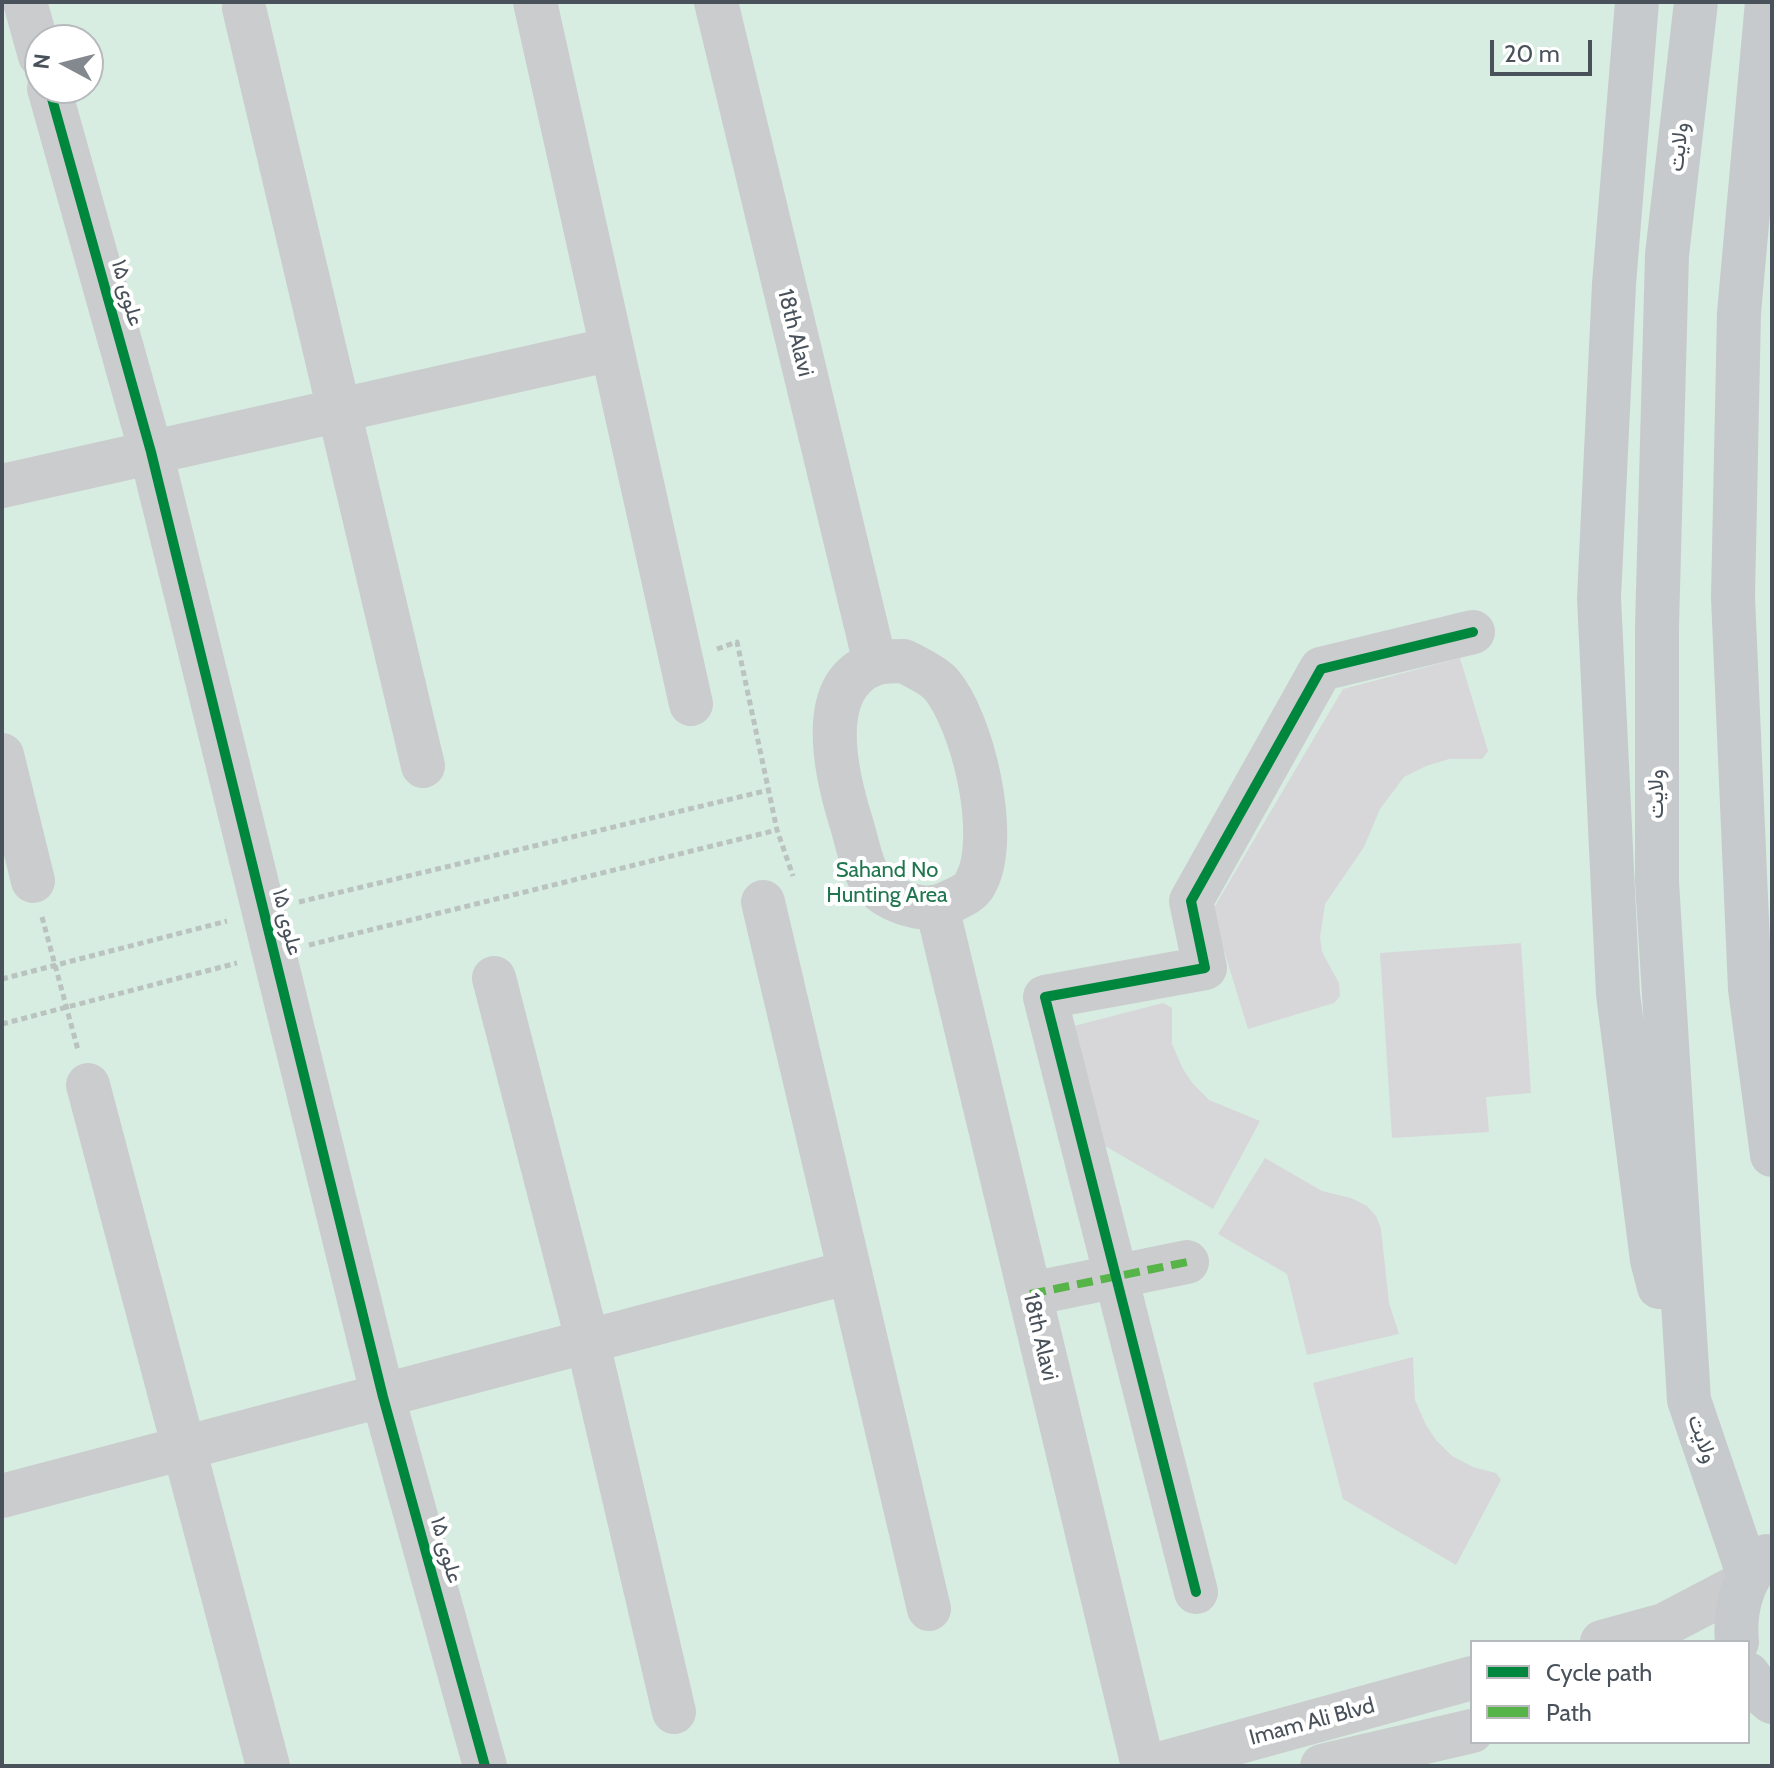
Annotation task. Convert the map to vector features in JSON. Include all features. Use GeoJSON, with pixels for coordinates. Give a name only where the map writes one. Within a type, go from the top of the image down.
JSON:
{"type":"FeatureCollection","features":[{"type":"Feature","properties":{"kind":"main road"},"geometry":{"type":"LineString","coordinates":[[1637,2],[1614,284],[1599,598],[1618,994],[1652,1260],[1689,1400]]}},
{"type":"Feature","properties":{"kind":"main road","name":"ولایت"},"geometry":{"type":"LineString","coordinates":[[1696,2],[1667,255],[1657,627],[1657,882],[1689,1400],[1756,1570]]}},
{"type":"Feature","properties":{"kind":"main road"},"geometry":{"type":"LineString","coordinates":[[1767,2],[1739,313],[1733,597],[1750,989],[1772,1155]]}},
{"type":"Feature","properties":{"kind":"main road"},"geometry":{"type":"LineString","coordinates":[[1737,1640],[1737,1610],[1756,1570]]}},
{"type":"Feature","properties":{"kind":"street"},"geometry":{"type":"LineString","coordinates":[[25,2],[31,24]]}},
{"type":"Feature","properties":{"kind":"street"},"geometry":{"type":"LineString","coordinates":[[535,2],[691,704]]}},
{"type":"Feature","properties":{"kind":"street","name":"18th Alavi"},"geometry":{"type":"LineString","coordinates":[[716,2],[875,663]]}},
{"type":"Feature","properties":{"kind":"street"},"geometry":{"type":"LineString","coordinates":[[244,8],[423,766]]}},
{"type":"Feature","properties":{"kind":"street","name":"علوی ۱۵"},"geometry":{"type":"LineString","coordinates":[[53,104],[151,452],[383,1397],[485,1766]]}},
{"type":"Feature","properties":{"kind":"street"},"geometry":{"type":"LineString","coordinates":[[2,486],[612,349]]}},
{"type":"Feature","properties":{"kind":"street"},"geometry":{"type":"LineString","coordinates":[[1196,1592],[1045,997],[1205,968],[1191,901],[1321,669],[1473,632]]}},
{"type":"Feature","properties":{"kind":"street"},"geometry":{"type":"LineString","coordinates":[[904,661],[939,682],[962,718],[978,769],[985,856],[975,887],[937,907],[902,904],[870,880],[841,790],[833,747],[838,703],[855,674],[875,663],[904,661]]}},
{"type":"Feature","properties":{"kind":"street"},"geometry":{"type":"LineString","coordinates":[[2,755],[33,881]]}},
{"type":"Feature","properties":{"kind":"street"},"geometry":{"type":"LineString","coordinates":[[780,893],[850,1272],[929,1609]]}},
{"type":"Feature","properties":{"kind":"street","name":"18th Alavi"},"geometry":{"type":"LineString","coordinates":[[937,907],[1143,1766]]}},
{"type":"Feature","properties":{"kind":"street"},"geometry":{"type":"LineString","coordinates":[[494,978],[588,1343],[674,1712]]}},
{"type":"Feature","properties":{"kind":"street"},"geometry":{"type":"LineString","coordinates":[[88,1085],[268,1766]]}},
{"type":"Feature","properties":{"kind":"street"},"geometry":{"type":"LineString","coordinates":[[1030,1294],[1187,1262]]}},
{"type":"Feature","properties":{"kind":"street"},"geometry":{"type":"LineString","coordinates":[[2,1496],[850,1272]]}},
{"type":"Feature","properties":{"kind":"street"},"geometry":{"type":"LineString","coordinates":[[1609,1640],[1664,1625],[1756,1570]]}},
{"type":"Feature","properties":{"kind":"street","name":"Imam Ali Blvd"},"geometry":{"type":"LineString","coordinates":[[1152,1766],[1470,1679]]}},
{"type":"Feature","properties":{"kind":"street","name":"Imam Ali Blvd"},"geometry":{"type":"LineString","coordinates":[[1322,1766],[1470,1731]]}},
{"type":"Feature","properties":{"kind":"path"},"geometry":{"type":"LineString","coordinates":[[682,660],[737,642],[777,830],[780,893]]}},
{"type":"Feature","properties":{"kind":"path"},"geometry":{"type":"LineString","coordinates":[[2,979],[769,790]]}},
{"type":"Feature","properties":{"kind":"path"},"geometry":{"type":"LineString","coordinates":[[2,1024],[777,830]]}},
{"type":"Feature","properties":{"kind":"path"},"geometry":{"type":"LineString","coordinates":[[33,881],[88,1085]]}},
{"type":"Feature","properties":{"kind":"green space","name":"Sahand No Hunting Area"},"geometry":{"type":"Polygon","coordinates":[[[2,2],[1772,2],[1772,1766],[2,1766],[2,2]]]}},
{"type":"Feature","properties":{"kind":"building"},"geometry":{"type":"Polygon","coordinates":[[[1460,658],[1488,751],[1482,759],[1449,759],[1404,777],[1380,809],[1364,847],[1325,904],[1320,937],[1322,952],[1339,983],[1340,996],[1334,1003],[1248,1029],[1212,911],[1343,689],[1460,658]]]}},
{"type":"Feature","properties":{"kind":"building"},"geometry":{"type":"Polygon","coordinates":[[[1521,943],[1531,1093],[1486,1097],[1489,1132],[1392,1138],[1380,953],[1521,943]]]}},
{"type":"Feature","properties":{"kind":"building"},"geometry":{"type":"Polygon","coordinates":[[[1163,1003],[1172,1008],[1172,1044],[1193,1084],[1209,1100],[1260,1121],[1213,1209],[1100,1143],[1070,1027],[1163,1003]]]}},
{"type":"Feature","properties":{"kind":"building"},"geometry":{"type":"Polygon","coordinates":[[[1265,1158],[1322,1191],[1351,1198],[1367,1206],[1376,1216],[1381,1229],[1389,1303],[1399,1334],[1307,1355],[1287,1274],[1218,1234],[1265,1158]]]}},
{"type":"Feature","properties":{"kind":"building"},"geometry":{"type":"Polygon","coordinates":[[[1413,1357],[1415,1400],[1436,1440],[1452,1456],[1473,1467],[1496,1473],[1501,1480],[1456,1565],[1343,1499],[1313,1383],[1413,1357]]]}},
{"type":"Feature","properties":{"kind":"marked path"},"geometry":{"type":"LineString","coordinates":[[1030,1294],[1187,1262]]}},
{"type":"Feature","properties":{"kind":"cycle path"},"geometry":{"type":"LineString","coordinates":[[53,104],[151,452],[383,1397],[485,1766]]}},
{"type":"Feature","properties":{"kind":"cycle path"},"geometry":{"type":"LineString","coordinates":[[1196,1592],[1045,997],[1205,968],[1191,901],[1321,669],[1473,632]]}}]}
